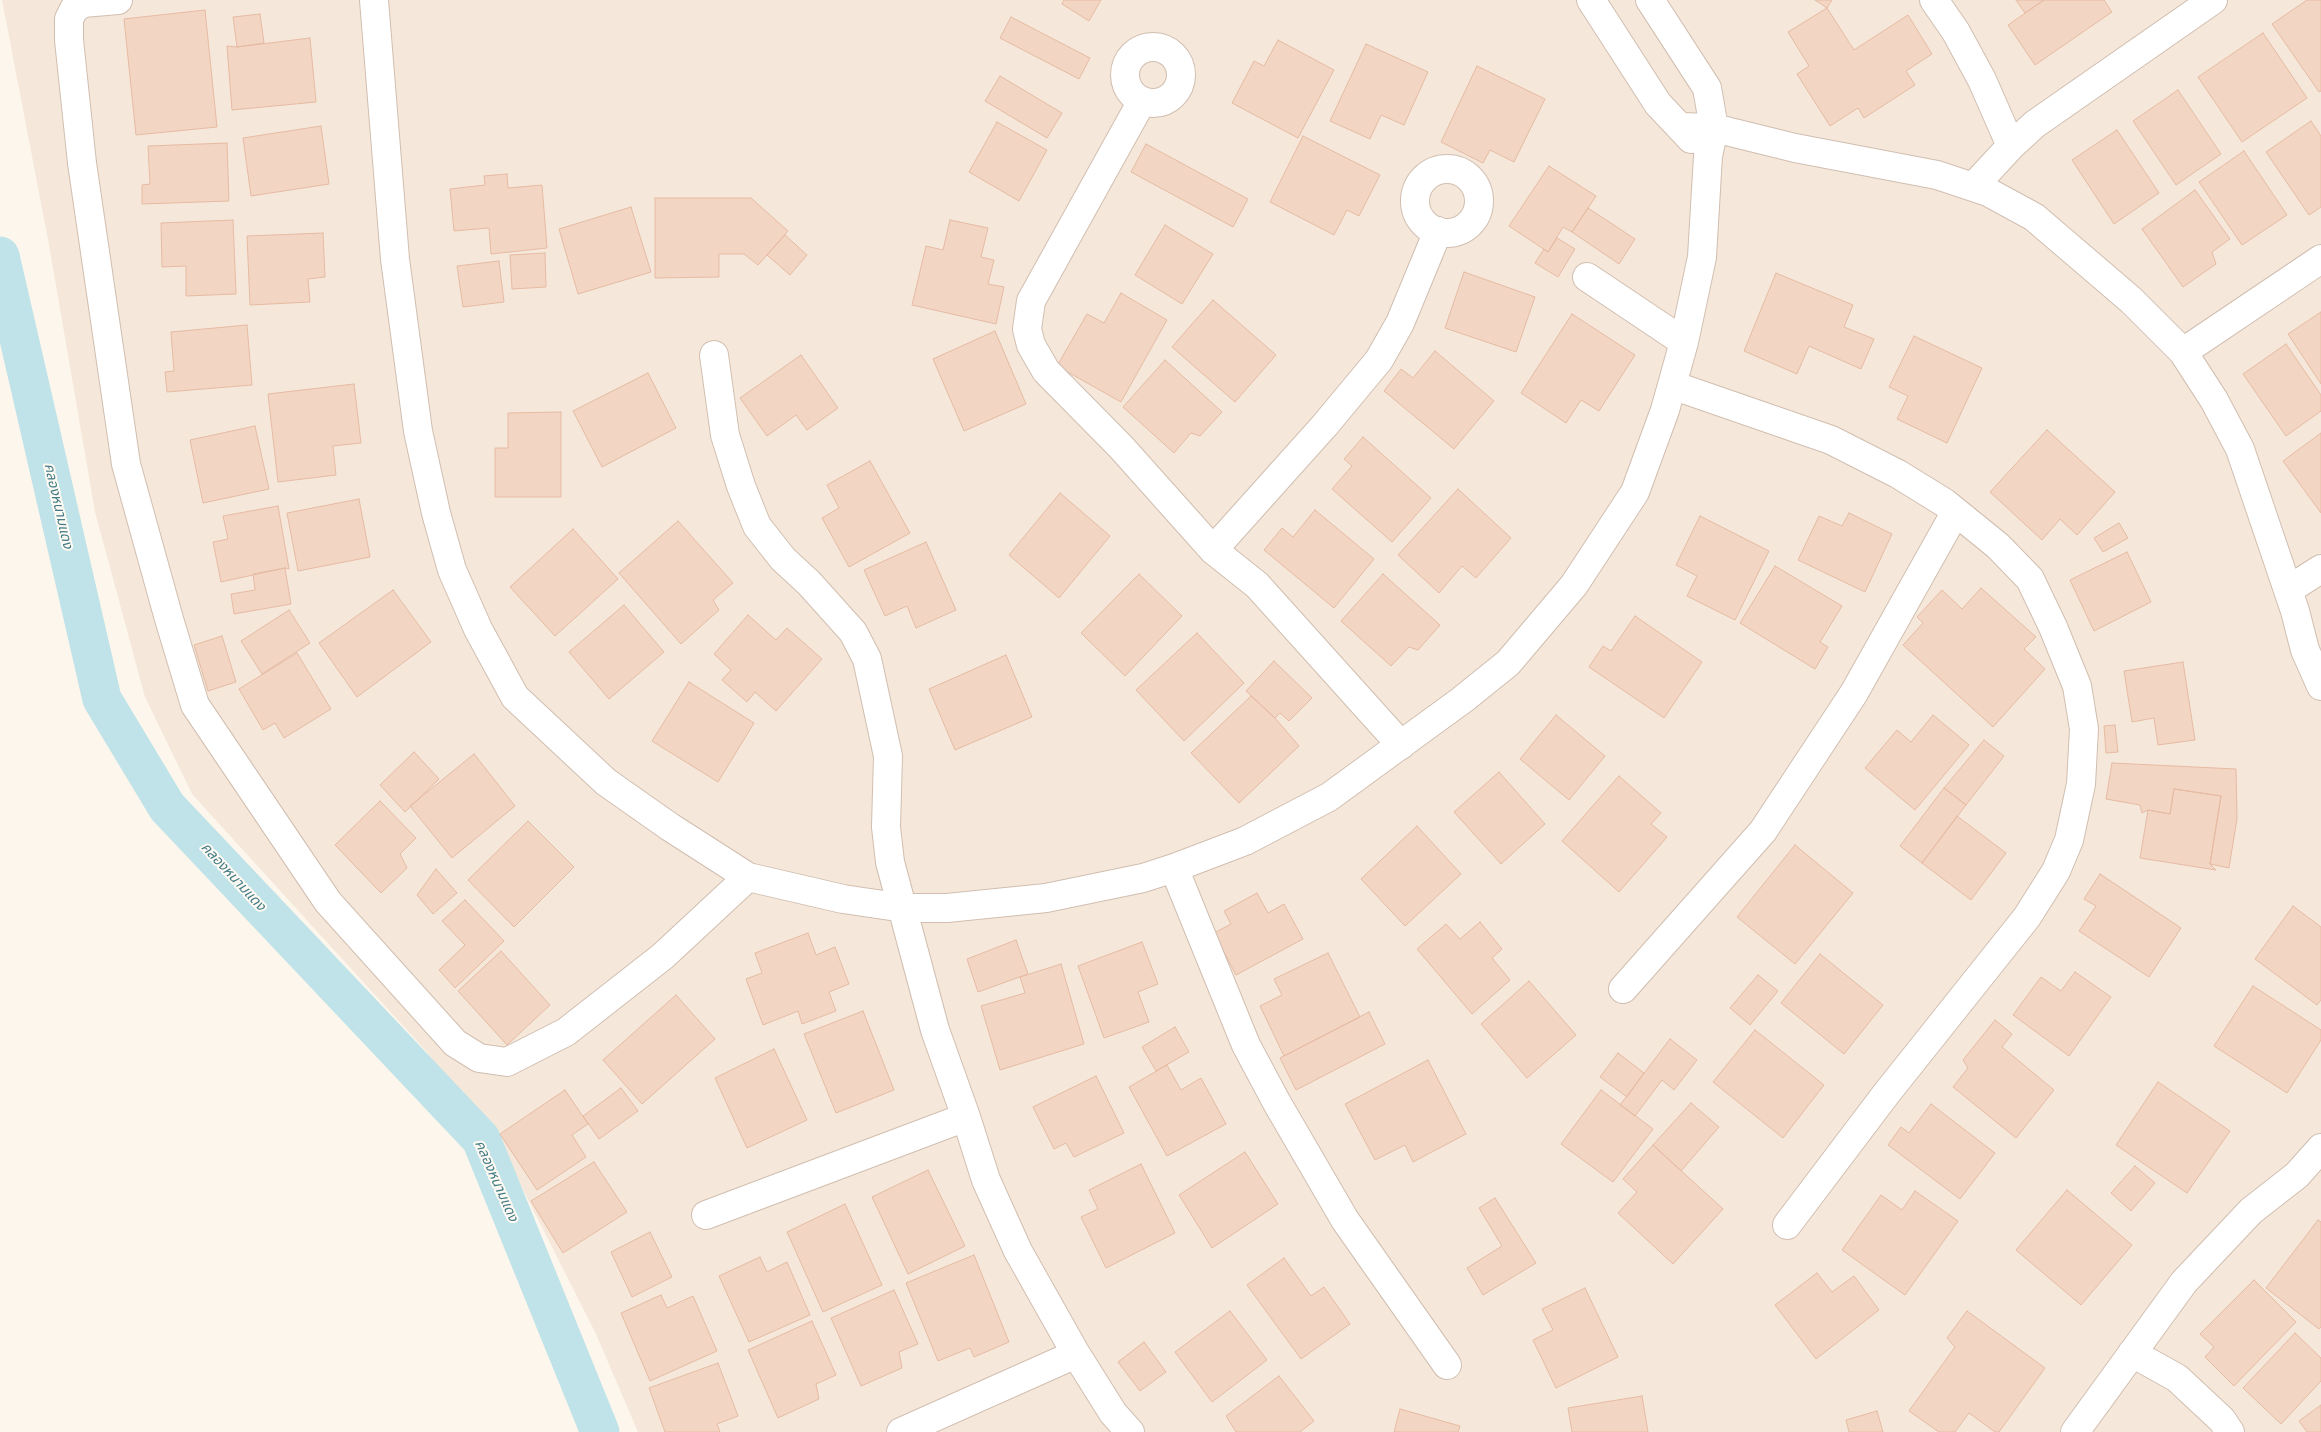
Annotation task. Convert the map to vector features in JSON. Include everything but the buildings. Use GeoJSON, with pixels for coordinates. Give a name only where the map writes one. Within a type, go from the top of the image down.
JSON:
{"type":"FeatureCollection","features":[{"type":"Feature","properties":{"kind":"street"},"geometry":{"type":"LineString","coordinates":[[118,0],[83,3],[74,9],[69,19],[69,40],[82,163],[126,464],[195,705],[328,902],[455,1043],[479,1058],[506,1062],[566,1032],[663,956],[748,877]]}},
{"type":"Feature","properties":{"kind":"street"},"geometry":{"type":"LineString","coordinates":[[374,0],[395,259],[418,431],[436,513],[456,578],[478,629],[515,697],[606,782],[670,827],[748,877],[843,900],[904,908],[947,908],[1046,898],[1143,878],[1245,841],[1329,796],[1401,745],[1508,663],[1574,585],[1635,492],[1665,410],[1684,342],[1702,257],[1708,166],[1714,128],[1707,88],[1650,0]]}},
{"type":"Feature","properties":{"kind":"street"},"geometry":{"type":"LineString","coordinates":[[1591,0],[1658,104],[1680,127],[1708,166]]}},
{"type":"Feature","properties":{"kind":"street"},"geometry":{"type":"LineString","coordinates":[[1934,0],[1956,32],[1982,80],[2011,146]]}},
{"type":"Feature","properties":{"kind":"street"},"geometry":{"type":"LineString","coordinates":[[1973,187],[2011,146],[2035,124],[2213,0]]}},
{"type":"Feature","properties":{"kind":"street"},"geometry":{"type":"LineString","coordinates":[[1142,102],[1031,300],[1027,329],[1031,345],[1046,371],[1121,447],[1213,550],[1258,585],[1401,745]]}},
{"type":"Feature","properties":{"kind":"street"},"geometry":{"type":"LineString","coordinates":[[1680,127],[1714,128],[1795,148],[1937,175],[1988,192],[2034,218],[2131,300],[2183,352],[2214,400],[2240,449],[2288,590],[2305,650],[2321,686]]}},
{"type":"Feature","properties":{"kind":"street"},"geometry":{"type":"LineString","coordinates":[[1213,550],[1379,360],[1400,323],[1438,231]]}},
{"type":"Feature","properties":{"kind":"street"},"geometry":{"type":"LineString","coordinates":[[2183,352],[2321,259]]}},
{"type":"Feature","properties":{"kind":"street"},"geometry":{"type":"LineString","coordinates":[[1588,277],[1684,342]]}},
{"type":"Feature","properties":{"kind":"street"},"geometry":{"type":"LineString","coordinates":[[714,356],[725,435],[741,486],[757,526],[783,559],[809,583],[853,632],[867,659],[888,756],[886,828],[890,862],[904,908],[910,944],[935,1030],[966,1116],[986,1180],[1018,1252],[1076,1354],[1113,1413],[1130,1432]]}},
{"type":"Feature","properties":{"kind":"street"},"geometry":{"type":"LineString","coordinates":[[1672,385],[1831,440],[1898,474],[1945,503],[1998,546],[2030,579],[2053,627],[2076,686],[2084,729],[2081,784],[2069,840],[2056,871],[2027,918],[1886,1094],[1788,1225]]}},
{"type":"Feature","properties":{"kind":"street"},"geometry":{"type":"LineString","coordinates":[[1623,989],[1763,830],[1854,692],[1955,512]]}},
{"type":"Feature","properties":{"kind":"street"},"geometry":{"type":"LineString","coordinates":[[2288,590],[2321,568]]}},
{"type":"Feature","properties":{"kind":"street"},"geometry":{"type":"LineString","coordinates":[[1174,868],[1246,1044],[1277,1103],[1345,1220],[1447,1365]]}},
{"type":"Feature","properties":{"kind":"street"},"geometry":{"type":"LineString","coordinates":[[706,1215],[966,1116]]}},
{"type":"Feature","properties":{"kind":"street"},"geometry":{"type":"LineString","coordinates":[[2075,1432],[2184,1282],[2251,1211],[2298,1175],[2321,1148]]}},
{"type":"Feature","properties":{"kind":"street"},"geometry":{"type":"LineString","coordinates":[[2132,1353],[2177,1378],[2222,1420],[2230,1432]]}},
{"type":"Feature","properties":{"kind":"street"},"geometry":{"type":"LineString","coordinates":[[901,1432],[1076,1354]]}},
{"type":"Feature","properties":{"kind":"shaded area"},"geometry":{"type":"Polygon","coordinates":[[[2,0],[2321,0],[2321,1432],[638,1432],[596,1334],[511,1166],[426,1051],[192,794],[145,697],[95,512],[49,245],[2,0]]]}},
{"type":"Feature","properties":{"kind":"waterway","name":"คลองหนามแดง"},"geometry":{"type":"LineString","coordinates":[[0,256],[102,699],[167,807],[481,1139],[600,1432]]}}]}
